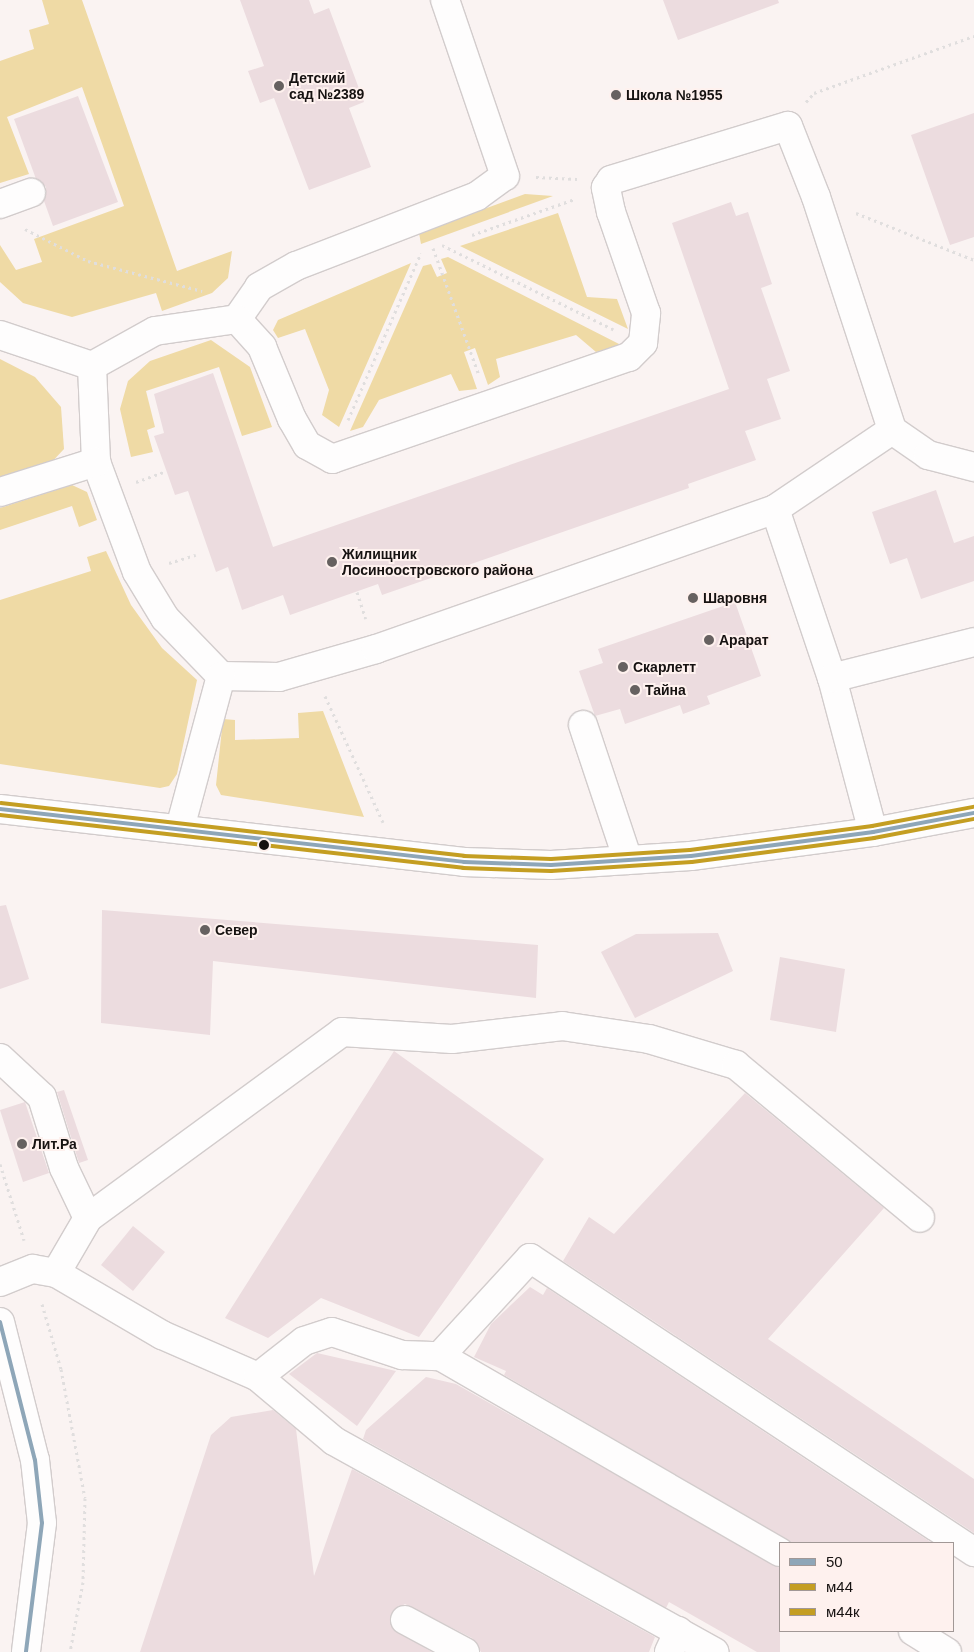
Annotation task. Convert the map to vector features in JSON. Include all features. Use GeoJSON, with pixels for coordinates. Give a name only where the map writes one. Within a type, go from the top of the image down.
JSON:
{"type":"FeatureCollection","features":[{"type":"Feature","properties":{"kind":"main road"},"geometry":{"type":"LineString","coordinates":[[0,335],[92,366],[155,332],[237,319],[259,287],[296,266],[478,196],[505,176],[445,0]]}},
{"type":"Feature","properties":{"kind":"main road"},"geometry":{"type":"LineString","coordinates":[[237,319],[262,347],[292,419],[307,445],[332,459],[489,403],[629,357],[643,343],[646,312],[609,184],[788,126],[816,197],[892,430],[928,455],[974,467]]}},
{"type":"Feature","properties":{"kind":"main road"},"geometry":{"type":"LineString","coordinates":[[0,204],[31,193]]}},
{"type":"Feature","properties":{"kind":"main road"},"geometry":{"type":"LineString","coordinates":[[92,366],[96,462],[137,572],[165,618],[221,676],[279,677],[312,668],[775,509],[892,430]]}},
{"type":"Feature","properties":{"kind":"main road"},"geometry":{"type":"LineString","coordinates":[[0,492],[96,462]]}},
{"type":"Feature","properties":{"kind":"main road"},"geometry":{"type":"LineString","coordinates":[[775,509],[832,678],[873,832]]}},
{"type":"Feature","properties":{"kind":"main road"},"geometry":{"type":"LineString","coordinates":[[832,678],[974,642]]}},
{"type":"Feature","properties":{"kind":"main road"},"geometry":{"type":"LineString","coordinates":[[180,828],[221,676]]}},
{"type":"Feature","properties":{"kind":"main road"},"geometry":{"type":"LineString","coordinates":[[583,725],[628,860]]}},
{"type":"Feature","properties":{"kind":"main road"},"geometry":{"type":"LineString","coordinates":[[0,809],[180,828],[464,862],[551,865],[628,860],[873,832],[974,813]]}},
{"type":"Feature","properties":{"kind":"main road"},"geometry":{"type":"LineString","coordinates":[[0,1282],[45,1271],[88,1218],[342,1032],[452,1039],[562,1026],[649,1039],[736,1065],[920,1218]]}},
{"type":"Feature","properties":{"kind":"main road"},"geometry":{"type":"LineString","coordinates":[[0,1058],[42,1097],[64,1168],[88,1218]]}},
{"type":"Feature","properties":{"kind":"main road"},"geometry":{"type":"LineString","coordinates":[[440,1356],[530,1258],[974,1552]]}},
{"type":"Feature","properties":{"kind":"main road"},"geometry":{"type":"LineString","coordinates":[[45,1271],[162,1335],[258,1377],[334,1440],[674,1642],[714,1652]]}},
{"type":"Feature","properties":{"kind":"main road"},"geometry":{"type":"LineString","coordinates":[[0,1322],[35,1460],[42,1523],[38,1582],[26,1652]]}},
{"type":"Feature","properties":{"kind":"main road"},"geometry":{"type":"LineString","coordinates":[[258,1377],[304,1341],[332,1332],[402,1354],[440,1356],[779,1551]]}},
{"type":"Feature","properties":{"kind":"main road"},"geometry":{"type":"LineString","coordinates":[[405,1620],[465,1652]]}},
{"type":"Feature","properties":{"kind":"main road"},"geometry":{"type":"LineString","coordinates":[[915,1632],[947,1652]]}},
{"type":"Feature","properties":{"kind":"path"},"geometry":{"type":"LineString","coordinates":[[788,126],[814,93],[974,36]]}},
{"type":"Feature","properties":{"kind":"path"},"geometry":{"type":"LineString","coordinates":[[505,176],[609,184]]}},
{"type":"Feature","properties":{"kind":"path"},"geometry":{"type":"LineString","coordinates":[[469,236],[609,184]]}},
{"type":"Feature","properties":{"kind":"path"},"geometry":{"type":"LineString","coordinates":[[816,197],[974,260]]}},
{"type":"Feature","properties":{"kind":"path"},"geometry":{"type":"LineString","coordinates":[[17,226],[88,261],[212,293],[237,319]]}},
{"type":"Feature","properties":{"kind":"path"},"geometry":{"type":"LineString","coordinates":[[412,257],[451,242]]}},
{"type":"Feature","properties":{"kind":"path"},"geometry":{"type":"LineString","coordinates":[[442,245],[643,343]]}},
{"type":"Feature","properties":{"kind":"path"},"geometry":{"type":"LineString","coordinates":[[433,248],[489,403]]}},
{"type":"Feature","properties":{"kind":"path"},"geometry":{"type":"LineString","coordinates":[[332,459],[421,253]]}},
{"type":"Feature","properties":{"kind":"path"},"geometry":{"type":"LineString","coordinates":[[143,480],[166,471]]}},
{"type":"Feature","properties":{"kind":"path"},"geometry":{"type":"LineString","coordinates":[[312,668],[384,824]]}},
{"type":"Feature","properties":{"kind":"path"},"geometry":{"type":"LineString","coordinates":[[0,1164],[45,1271],[85,1498],[83,1582],[70,1652]]}},
{"type":"Feature","properties":{"kind":"shaded area"},"geometry":{"type":"Polygon","coordinates":[[[42,0],[82,0],[177,271],[232,251],[228,278],[212,293],[162,311],[156,293],[72,317],[23,303],[0,282],[0,245],[16,270],[42,262],[34,239],[124,206],[82,87],[7,117],[29,174],[0,183],[0,61],[34,49],[29,30],[49,24],[42,0]]]}},
{"type":"Feature","properties":{"kind":"shaded area"},"geometry":{"type":"Polygon","coordinates":[[[525,194],[553,196],[421,244],[419,233],[525,194]]]}},
{"type":"Feature","properties":{"kind":"shaded area"},"geometry":{"type":"Polygon","coordinates":[[[558,213],[587,297],[617,299],[628,329],[460,246],[558,213]]]}},
{"type":"Feature","properties":{"kind":"shaded area"},"geometry":{"type":"Polygon","coordinates":[[[448,257],[621,345],[596,352],[576,335],[496,359],[500,377],[488,385],[475,348],[464,352],[477,389],[459,391],[451,374],[379,400],[363,427],[350,431],[423,266],[431,264],[437,277],[447,273],[441,259],[448,257]]]}},
{"type":"Feature","properties":{"kind":"shaded area"},"geometry":{"type":"Polygon","coordinates":[[[411,263],[339,427],[322,415],[329,390],[305,329],[278,338],[273,330],[278,320],[411,263]]]}},
{"type":"Feature","properties":{"kind":"shaded area"},"geometry":{"type":"Polygon","coordinates":[[[211,340],[250,367],[272,427],[242,436],[219,367],[146,391],[155,427],[147,430],[153,452],[131,457],[120,409],[128,381],[150,361],[211,340]]]}},
{"type":"Feature","properties":{"kind":"shaded area"},"geometry":{"type":"Polygon","coordinates":[[[0,359],[35,377],[61,407],[64,449],[49,465],[0,482],[0,359]]]}},
{"type":"Feature","properties":{"kind":"shaded area"},"geometry":{"type":"Polygon","coordinates":[[[72,485],[87,492],[97,520],[79,527],[72,506],[0,530],[0,508],[72,485]]]}},
{"type":"Feature","properties":{"kind":"shaded area"},"geometry":{"type":"Polygon","coordinates":[[[106,551],[131,605],[162,648],[197,680],[177,774],[169,786],[160,788],[0,764],[0,600],[91,571],[87,557],[106,551]]]}},
{"type":"Feature","properties":{"kind":"shaded area"},"geometry":{"type":"Polygon","coordinates":[[[323,711],[364,817],[221,795],[216,785],[223,719],[235,720],[235,740],[299,738],[298,713],[323,711]]]}},
{"type":"Feature","properties":{"kind":"building"},"geometry":{"type":"Polygon","coordinates":[[[240,0],[309,0],[314,14],[329,8],[364,102],[349,108],[371,167],[309,190],[274,98],[260,103],[248,71],[264,66],[240,0]]]}},
{"type":"Feature","properties":{"kind":"building"},"geometry":{"type":"Polygon","coordinates":[[[663,0],[778,0],[779,3],[678,40],[663,0]]]}},
{"type":"Feature","properties":{"kind":"building"},"geometry":{"type":"Polygon","coordinates":[[[78,96],[118,202],[53,226],[44,201],[46,187],[36,179],[14,119],[78,96]]]}},
{"type":"Feature","properties":{"kind":"building"},"geometry":{"type":"Polygon","coordinates":[[[974,113],[974,237],[950,245],[911,135],[974,113]]]}},
{"type":"Feature","properties":{"kind":"building"},"geometry":{"type":"Polygon","coordinates":[[[731,202],[736,216],[748,212],[772,284],[761,288],[790,371],[767,379],[781,419],[745,431],[756,460],[688,484],[689,488],[382,595],[378,584],[290,615],[283,595],[242,610],[228,567],[216,572],[188,491],[175,495],[154,436],[164,433],[154,394],[213,373],[273,547],[729,389],[672,223],[731,202]]]}},
{"type":"Feature","properties":{"kind":"building"},"geometry":{"type":"Polygon","coordinates":[[[936,490],[954,543],[974,536],[974,581],[921,599],[907,558],[890,564],[872,512],[936,490]]]}},
{"type":"Feature","properties":{"kind":"building"},"geometry":{"type":"Polygon","coordinates":[[[735,602],[761,676],[707,696],[710,704],[683,714],[680,705],[625,724],[620,709],[595,716],[579,671],[603,663],[598,649],[735,602]]]}},
{"type":"Feature","properties":{"kind":"building"},"geometry":{"type":"Polygon","coordinates":[[[6,905],[29,979],[0,989],[0,906],[6,905]]]}},
{"type":"Feature","properties":{"kind":"building"},"geometry":{"type":"Polygon","coordinates":[[[102,910],[538,945],[536,998],[213,961],[210,1035],[101,1023],[102,910]]]}},
{"type":"Feature","properties":{"kind":"building"},"geometry":{"type":"Polygon","coordinates":[[[718,933],[733,971],[635,1018],[601,952],[636,934],[718,933]]]}},
{"type":"Feature","properties":{"kind":"building"},"geometry":{"type":"Polygon","coordinates":[[[780,957],[845,969],[836,1032],[770,1020],[780,957]]]}},
{"type":"Feature","properties":{"kind":"building"},"geometry":{"type":"Polygon","coordinates":[[[394,1051],[544,1159],[419,1337],[321,1298],[268,1338],[225,1318],[394,1051]]]}},
{"type":"Feature","properties":{"kind":"building"},"geometry":{"type":"Polygon","coordinates":[[[64,1090],[88,1160],[79,1163],[57,1092],[64,1090]]]}},
{"type":"Feature","properties":{"kind":"building"},"geometry":{"type":"Polygon","coordinates":[[[745,1093],[884,1208],[768,1339],[974,1479],[974,1533],[563,1261],[589,1217],[614,1234],[745,1093]]]}},
{"type":"Feature","properties":{"kind":"building"},"geometry":{"type":"Polygon","coordinates":[[[25,1102],[49,1173],[23,1182],[0,1110],[25,1102]]]}},
{"type":"Feature","properties":{"kind":"building"},"geometry":{"type":"Polygon","coordinates":[[[133,1226],[165,1252],[133,1291],[101,1265],[133,1226]]]}},
{"type":"Feature","properties":{"kind":"building"},"geometry":{"type":"Polygon","coordinates":[[[530,1287],[543,1295],[547,1288],[930,1542],[791,1542],[504,1375],[506,1371],[474,1357],[491,1324],[530,1287]]]}},
{"type":"Feature","properties":{"kind":"building"},"geometry":{"type":"Polygon","coordinates":[[[317,1353],[396,1371],[357,1426],[289,1374],[317,1353]]]}},
{"type":"Feature","properties":{"kind":"building"},"geometry":{"type":"Polygon","coordinates":[[[426,1377],[456,1384],[779,1567],[780,1652],[757,1652],[669,1602],[666,1608],[363,1439],[366,1430],[426,1377]]]}},
{"type":"Feature","properties":{"kind":"building"},"geometry":{"type":"Polygon","coordinates":[[[273,1410],[296,1429],[314,1576],[352,1469],[655,1637],[649,1652],[481,1652],[472,1638],[405,1604],[392,1612],[392,1628],[432,1652],[140,1652],[211,1435],[231,1417],[273,1410]]]}},
{"type":"Feature","properties":{"kind":"transit line","name":"м44к"},"geometry":{"type":"LineString","coordinates":[[1,803],[464,856],[551,859],[690,850],[872,826],[973,807]]}},
{"type":"Feature","properties":{"kind":"transit line","name":"50"},"geometry":{"type":"LineString","coordinates":[[0,809],[464,862],[551,865],[691,856],[873,832],[974,813]]}},
{"type":"Feature","properties":{"kind":"transit line","name":"м44"},"geometry":{"type":"LineString","coordinates":[[0,815],[463,868],[551,871],[692,862],[874,838],[974,819]]}},
{"type":"Feature","properties":{"kind":"transit line","name":"50"},"geometry":{"type":"LineString","coordinates":[[0,1322],[35,1460],[42,1523],[26,1652]]}},
{"type":"Feature","properties":{"kind":"place","name":"Детский сад №2389"},"geometry":{"type":"Point","coordinates":[279,86]}},
{"type":"Feature","properties":{"kind":"place","name":"Школа №1955"},"geometry":{"type":"Point","coordinates":[616,95]}},
{"type":"Feature","properties":{"kind":"place","name":"Жилищник Лосиноостровского района"},"geometry":{"type":"Point","coordinates":[332,562]}},
{"type":"Feature","properties":{"kind":"place","name":"Шаровня"},"geometry":{"type":"Point","coordinates":[693,598]}},
{"type":"Feature","properties":{"kind":"place","name":"Арарат"},"geometry":{"type":"Point","coordinates":[709,640]}},
{"type":"Feature","properties":{"kind":"place","name":"Скарлетт"},"geometry":{"type":"Point","coordinates":[623,667]}},
{"type":"Feature","properties":{"kind":"place","name":"Тайна"},"geometry":{"type":"Point","coordinates":[635,690]}},
{"type":"Feature","properties":{"kind":"place","name":"Север"},"geometry":{"type":"Point","coordinates":[205,930]}},
{"type":"Feature","properties":{"kind":"place","name":"Лит.Ра"},"geometry":{"type":"Point","coordinates":[22,1144]}}]}
